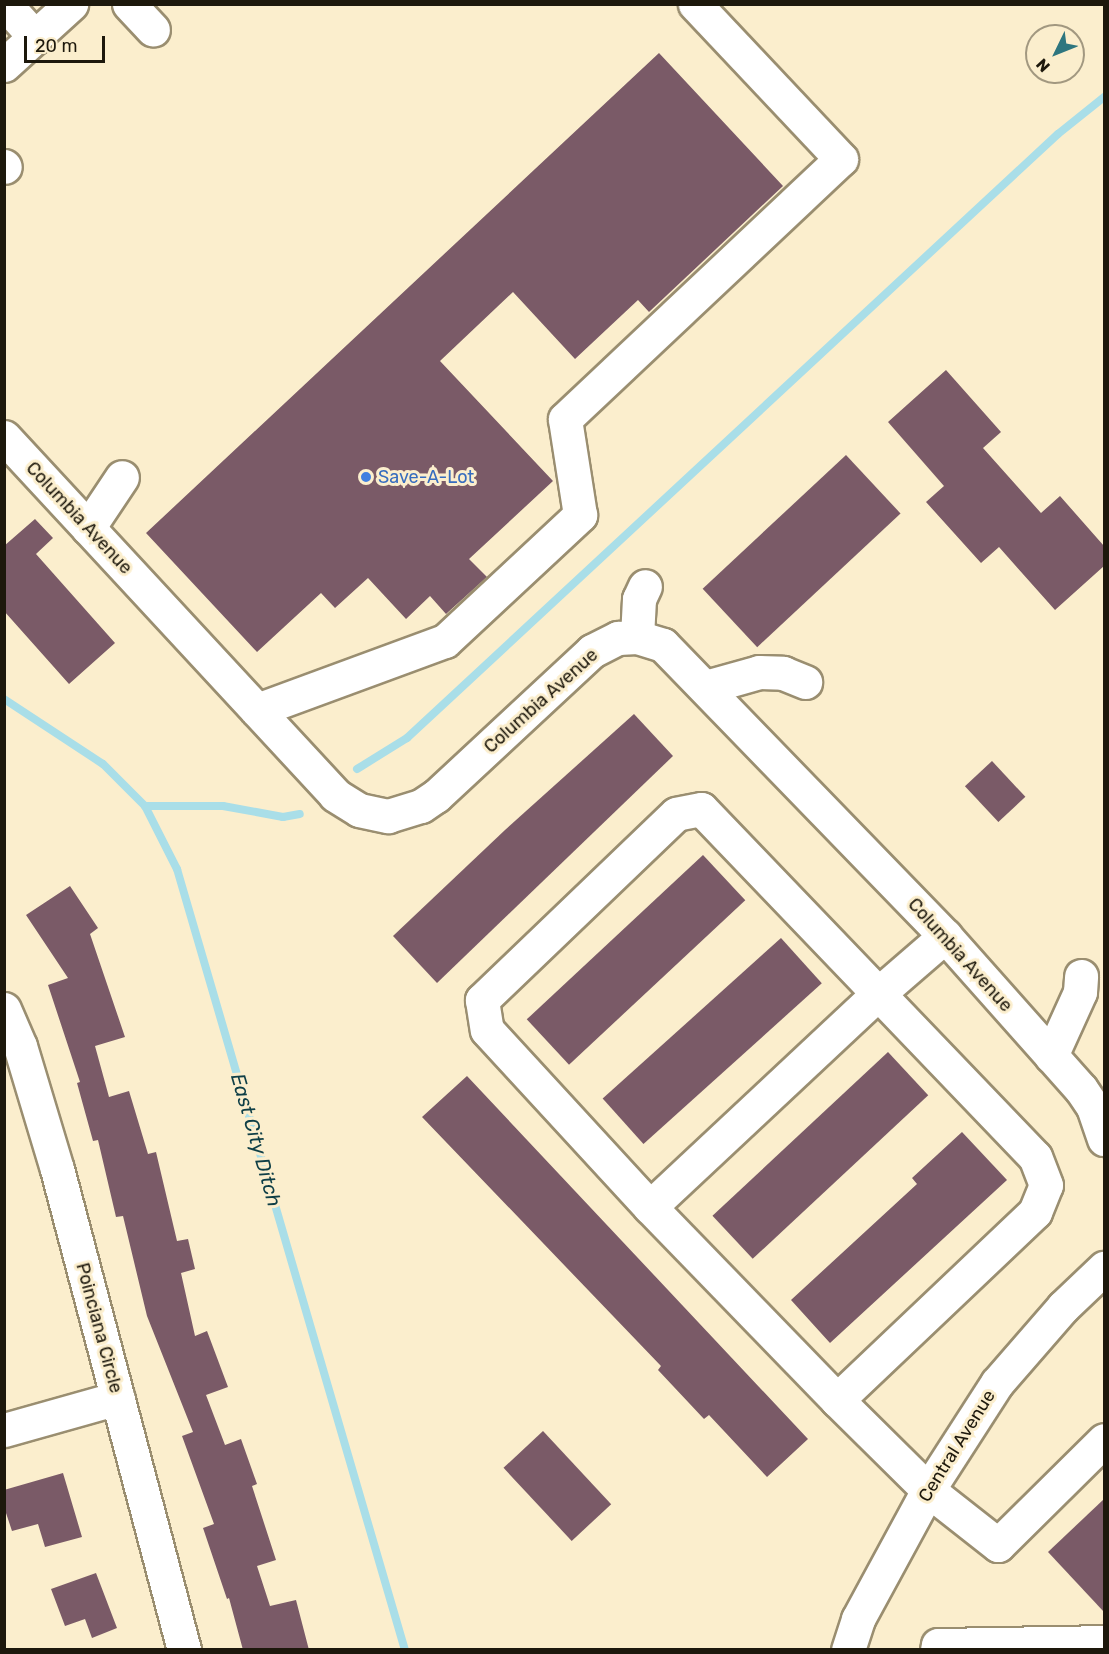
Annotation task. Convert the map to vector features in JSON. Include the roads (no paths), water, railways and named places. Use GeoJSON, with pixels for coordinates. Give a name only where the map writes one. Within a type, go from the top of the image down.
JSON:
{"type":"FeatureCollection","features":[{"type":"Feature","properties":{"kind":"street"},"geometry":{"type":"LineString","coordinates":[[5,4],[35,37]]}},
{"type":"Feature","properties":{"kind":"street"},"geometry":{"type":"LineString","coordinates":[[4,66],[70,4]]}},
{"type":"Feature","properties":{"kind":"street"},"geometry":{"type":"LineString","coordinates":[[129,4],[153,30]]}},
{"type":"Feature","properties":{"kind":"street"},"geometry":{"type":"LineString","coordinates":[[257,710],[445,641],[580,514],[565,419],[840,159],[695,4]]}},
{"type":"Feature","properties":{"kind":"street","name":"Columbia Avenue"},"geometry":{"type":"LineString","coordinates":[[4,437],[347,805],[372,814],[388,816],[404,813],[436,796],[592,651],[618,638],[637,637],[663,645],[945,936],[1093,1107],[1104,1139]]}},
{"type":"Feature","properties":{"kind":"street"},"geometry":{"type":"LineString","coordinates":[[88,528],[122,477]]}},
{"type":"Feature","properties":{"kind":"street"},"geometry":{"type":"LineString","coordinates":[[637,637],[639,599],[645,586]]}},
{"type":"Feature","properties":{"kind":"street"},"geometry":{"type":"LineString","coordinates":[[706,687],[759,672],[783,673],[805,682]]}},
{"type":"Feature","properties":{"kind":"street"},"geometry":{"type":"LineString","coordinates":[[837,1400],[1035,1212],[1046,1185],[1035,1157],[701,809],[676,814],[482,1000],[487,1030],[650,1207],[837,1400],[928,1490],[998,1545],[1104,1440]]}},
{"type":"Feature","properties":{"kind":"street"},"geometry":{"type":"LineString","coordinates":[[650,1207],[878,994],[945,936]]}},
{"type":"Feature","properties":{"kind":"street"},"geometry":{"type":"LineString","coordinates":[[1051,1056],[1080,992],[1081,976]]}},
{"type":"Feature","properties":{"kind":"street","name":"Poinciana Circle"},"geometry":{"type":"LineString","coordinates":[[4,1009],[20,1046],[57,1169],[184,1650]]}},
{"type":"Feature","properties":{"kind":"street","name":"Central Avenue"},"geometry":{"type":"LineString","coordinates":[[848,1650],[858,1619],[928,1490],[997,1383],[1063,1307],[1104,1268]]}},
{"type":"Feature","properties":{"kind":"street"},"geometry":{"type":"LineString","coordinates":[[4,1430],[118,1398]]}},
{"type":"Feature","properties":{"kind":"street"},"geometry":{"type":"LineString","coordinates":[[937,1650],[938,1645],[1104,1642]]}},
{"type":"Feature","properties":{"kind":"waterway"},"geometry":{"type":"LineString","coordinates":[[357,769],[407,738],[1058,134],[1104,97]]}},
{"type":"Feature","properties":{"kind":"waterway","name":"East City Ditch"},"geometry":{"type":"LineString","coordinates":[[4,699],[103,764],[145,806],[177,869],[405,1650]]}},
{"type":"Feature","properties":{"kind":"waterway"},"geometry":{"type":"LineString","coordinates":[[145,806],[223,806],[283,817],[300,814]]}},
{"type":"Feature","properties":{"kind":"place","name":"Save-A-Lot"},"geometry":{"type":"Point","coordinates":[366,477]}}]}
